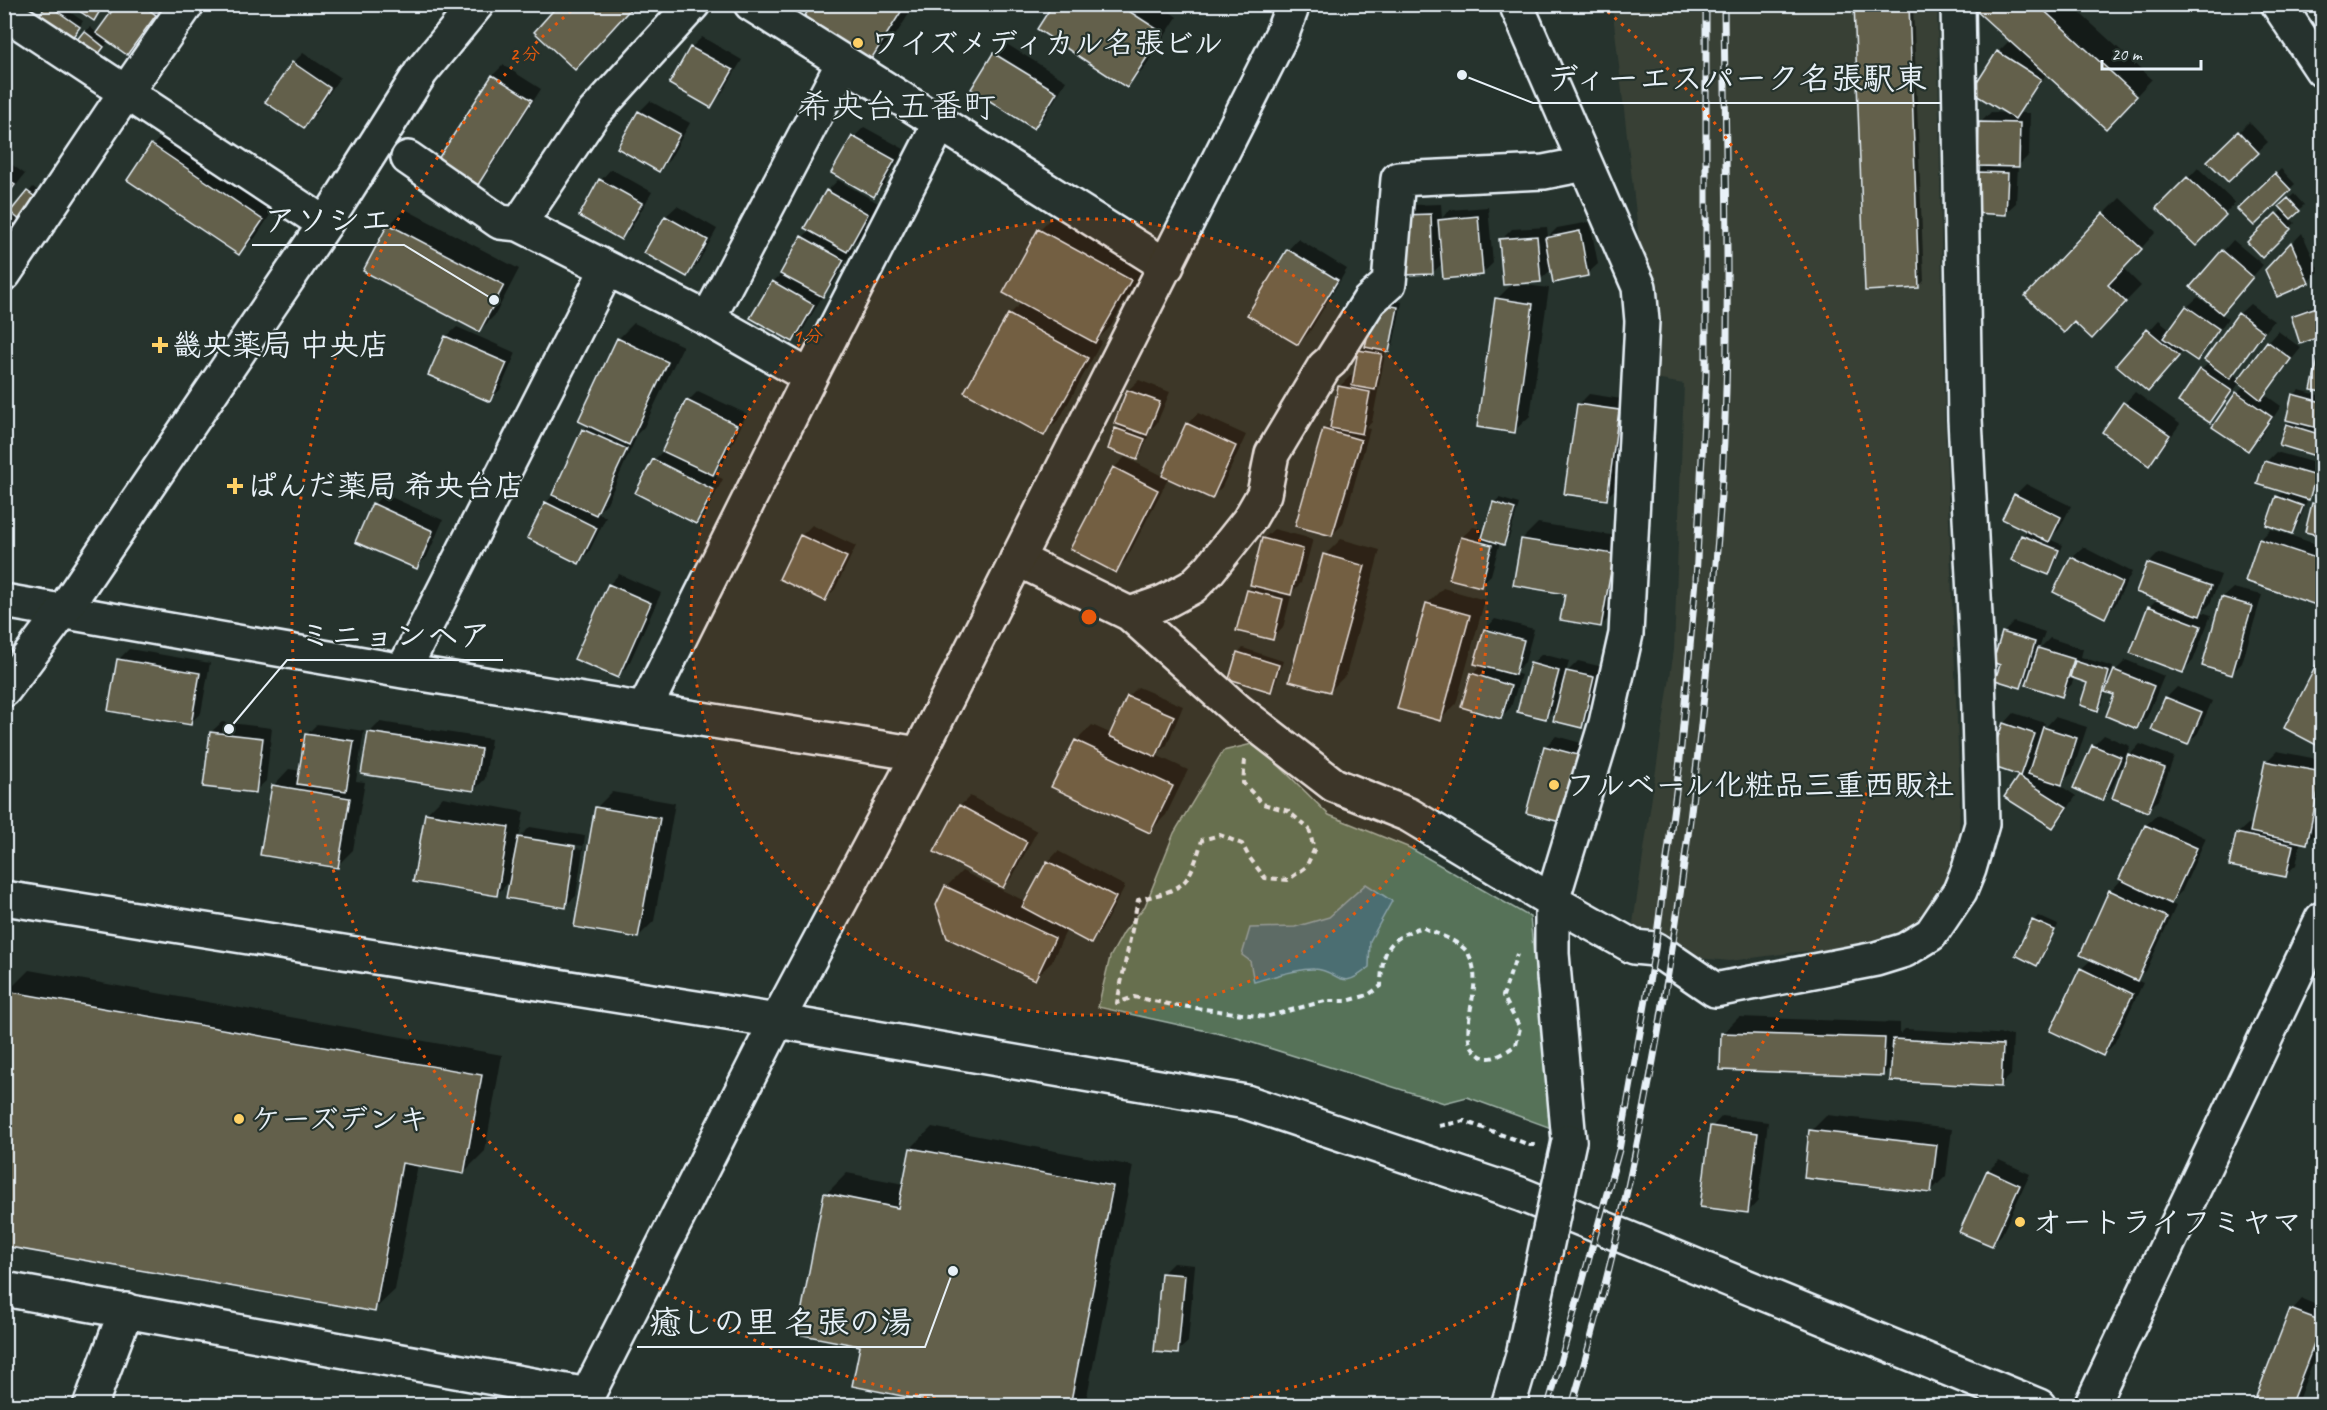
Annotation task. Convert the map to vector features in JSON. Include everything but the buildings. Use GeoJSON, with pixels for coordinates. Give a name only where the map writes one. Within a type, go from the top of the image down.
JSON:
{"type":"FeatureCollection","features":[{"type":"Feature","properties":{"kind":"street"},"geometry":{"type":"LineString","coordinates":[[4,274],[188,4]]}},
{"type":"Feature","properties":{"kind":"street"},"geometry":{"type":"LineString","coordinates":[[4,690],[63,611],[325,224],[421,72],[477,4]]}},
{"type":"Feature","properties":{"kind":"street"},"geometry":{"type":"LineString","coordinates":[[519,224],[593,114],[693,4]]}},
{"type":"Feature","properties":{"kind":"street"},"geometry":{"type":"LineString","coordinates":[[751,4],[939,125],[1167,266]]}},
{"type":"Feature","properties":{"kind":"street"},"geometry":{"type":"LineString","coordinates":[[4,1289],[126,1310],[585,1400],[777,1021],[919,754],[1167,266],[1282,34],[1291,4]]}},
{"type":"Feature","properties":{"kind":"street"},"geometry":{"type":"LineString","coordinates":[[1508,1406],[1522,1355],[1569,1141],[1551,954],[1552,901],[1606,723],[1626,634],[1642,321],[1639,287],[1516,4]]}},
{"type":"Feature","properties":{"kind":"street"},"geometry":{"type":"LineString","coordinates":[[1017,559],[1130,614],[1237,710],[1334,784],[1409,815],[1552,901],[1634,947],[1654,949],[1715,990],[1876,959],[1905,950],[1931,934],[1960,891],[1970,869],[1982,824],[1978,674],[1965,419],[1958,4]]}},
{"type":"Feature","properties":{"kind":"street"},"geometry":{"type":"LineString","coordinates":[[2278,4],[2322,70]]}},
{"type":"Feature","properties":{"kind":"street"},"geometry":{"type":"LineString","coordinates":[[4,12],[325,224]]}},
{"type":"Feature","properties":{"kind":"street"},"geometry":{"type":"LineString","coordinates":[[708,319],[843,63]]}},
{"type":"Feature","properties":{"kind":"street"},"geometry":{"type":"LineString","coordinates":[[644,710],[810,376],[939,125]]}},
{"type":"Feature","properties":{"kind":"street"},"geometry":{"type":"LineString","coordinates":[[408,158],[500,222],[519,224],[708,319],[810,376]]}},
{"type":"Feature","properties":{"kind":"street"},"geometry":{"type":"LineString","coordinates":[[1130,614],[1164,602],[1192,587],[1209,570],[1249,519],[1264,494],[1272,454],[1324,367],[1369,302],[1389,284],[1398,179],[1544,172],[1585,164]]}},
{"type":"Feature","properties":{"kind":"street"},"geometry":{"type":"LineString","coordinates":[[403,671],[607,269]]}},
{"type":"Feature","properties":{"kind":"street"},"geometry":{"type":"LineString","coordinates":[[4,601],[403,671],[919,754]]}},
{"type":"Feature","properties":{"kind":"street"},"geometry":{"type":"LineString","coordinates":[[4,898],[777,1021],[1246,1102],[1520,1194],[2039,1406]]}},
{"type":"Feature","properties":{"kind":"street"},"geometry":{"type":"LineString","coordinates":[[2091,1406],[2322,919]]}},
{"type":"Feature","properties":{"kind":"street"},"geometry":{"type":"LineString","coordinates":[[90,1406],[126,1310]]}},
{"type":"Feature","properties":{"kind":"path"},"geometry":{"type":"LineString","coordinates":[[1245,754],[1244,783],[1263,804],[1288,811],[1309,829],[1314,850],[1306,867],[1287,880],[1265,878],[1249,858],[1242,844],[1220,835],[1202,840],[1198,855],[1183,883],[1162,893],[1138,900],[1117,1003],[1134,997],[1173,1005],[1265,1017],[1325,1000],[1347,1001],[1368,995],[1381,986],[1382,960],[1391,944],[1408,932],[1422,927],[1456,943],[1469,954],[1474,974],[1474,997],[1468,1027],[1469,1042],[1478,1054],[1487,1059],[1501,1056],[1516,1045],[1520,1028],[1503,996],[1518,951]]}},
{"type":"Feature","properties":{"kind":"path"},"geometry":{"type":"LineString","coordinates":[[1439,1126],[1464,1121],[1530,1145]]}},
{"type":"Feature","properties":{"kind":"shaded area"},"geometry":{"type":"Polygon","coordinates":[[[1612,5],[1937,5],[1944,396],[1960,797],[1959,843],[1955,865],[1927,924],[1863,947],[1796,952],[1730,961],[1688,957],[1632,930],[1674,650],[1684,384],[1655,379],[1612,5]]]}},
{"type":"Feature","properties":{"kind":"green space"},"geometry":{"type":"Polygon","coordinates":[[[1256,743],[1329,815],[1410,848],[1530,917],[1551,1128],[1467,1097],[1444,1103],[1234,1037],[1098,1007],[1110,957],[1124,932],[1145,906],[1174,833],[1223,751],[1256,743]]]}},
{"type":"Feature","properties":{"kind":"water"},"geometry":{"type":"Polygon","coordinates":[[[1366,884],[1392,901],[1370,941],[1369,967],[1359,975],[1345,980],[1323,970],[1307,969],[1254,982],[1250,961],[1242,955],[1250,928],[1295,927],[1329,917],[1366,884]]]}},
{"type":"Feature","properties":{"kind":"railway"},"geometry":{"type":"LineString","coordinates":[[1548,1406],[1619,1150],[1655,949],[1679,769],[1696,580],[1706,375],[1706,4]]}},
{"type":"Feature","properties":{"kind":"railway"},"geometry":{"type":"LineString","coordinates":[[1572,1406],[1619,1229],[1655,1049],[1684,868],[1705,686],[1725,426],[1727,213],[1724,4]]}},
{"type":"Feature","properties":{"kind":"place","name":"ワイズメディカル名張ビル"},"geometry":{"type":"Point","coordinates":[858,43]}},
{"type":"Feature","properties":{"kind":"place","name":"ディーエスパーク名張駅東"},"geometry":{"type":"Point","coordinates":[1462,75]}},
{"type":"Feature","properties":{"kind":"place","name":"アソシエ"},"geometry":{"type":"Point","coordinates":[494,300]}},
{"type":"Feature","properties":{"kind":"place","name":"畿央薬局 中央店"},"geometry":{"type":"Point","coordinates":[160,345]}},
{"type":"Feature","properties":{"kind":"place","name":"ぱんだ薬局 希央台店"},"geometry":{"type":"Point","coordinates":[235,486]}},
{"type":"Feature","properties":{"kind":"place","name":"ミニョンヘア"},"geometry":{"type":"Point","coordinates":[229,729]}},
{"type":"Feature","properties":{"kind":"place","name":"フルベール化粧品三重西販社"},"geometry":{"type":"Point","coordinates":[1554,785]}},
{"type":"Feature","properties":{"kind":"place","name":"ケーズデンキ"},"geometry":{"type":"Point","coordinates":[239,1119]}},
{"type":"Feature","properties":{"kind":"place","name":"オートライフミヤマ"},"geometry":{"type":"Point","coordinates":[2020,1222]}},
{"type":"Feature","properties":{"kind":"place","name":"癒しの里 名張の湯"},"geometry":{"type":"Point","coordinates":[953,1271]}},
{"type":"Feature","properties":{"kind":"district","name":"希央台五番町"},"geometry":{"type":"Point","coordinates":[897,105]}}]}
